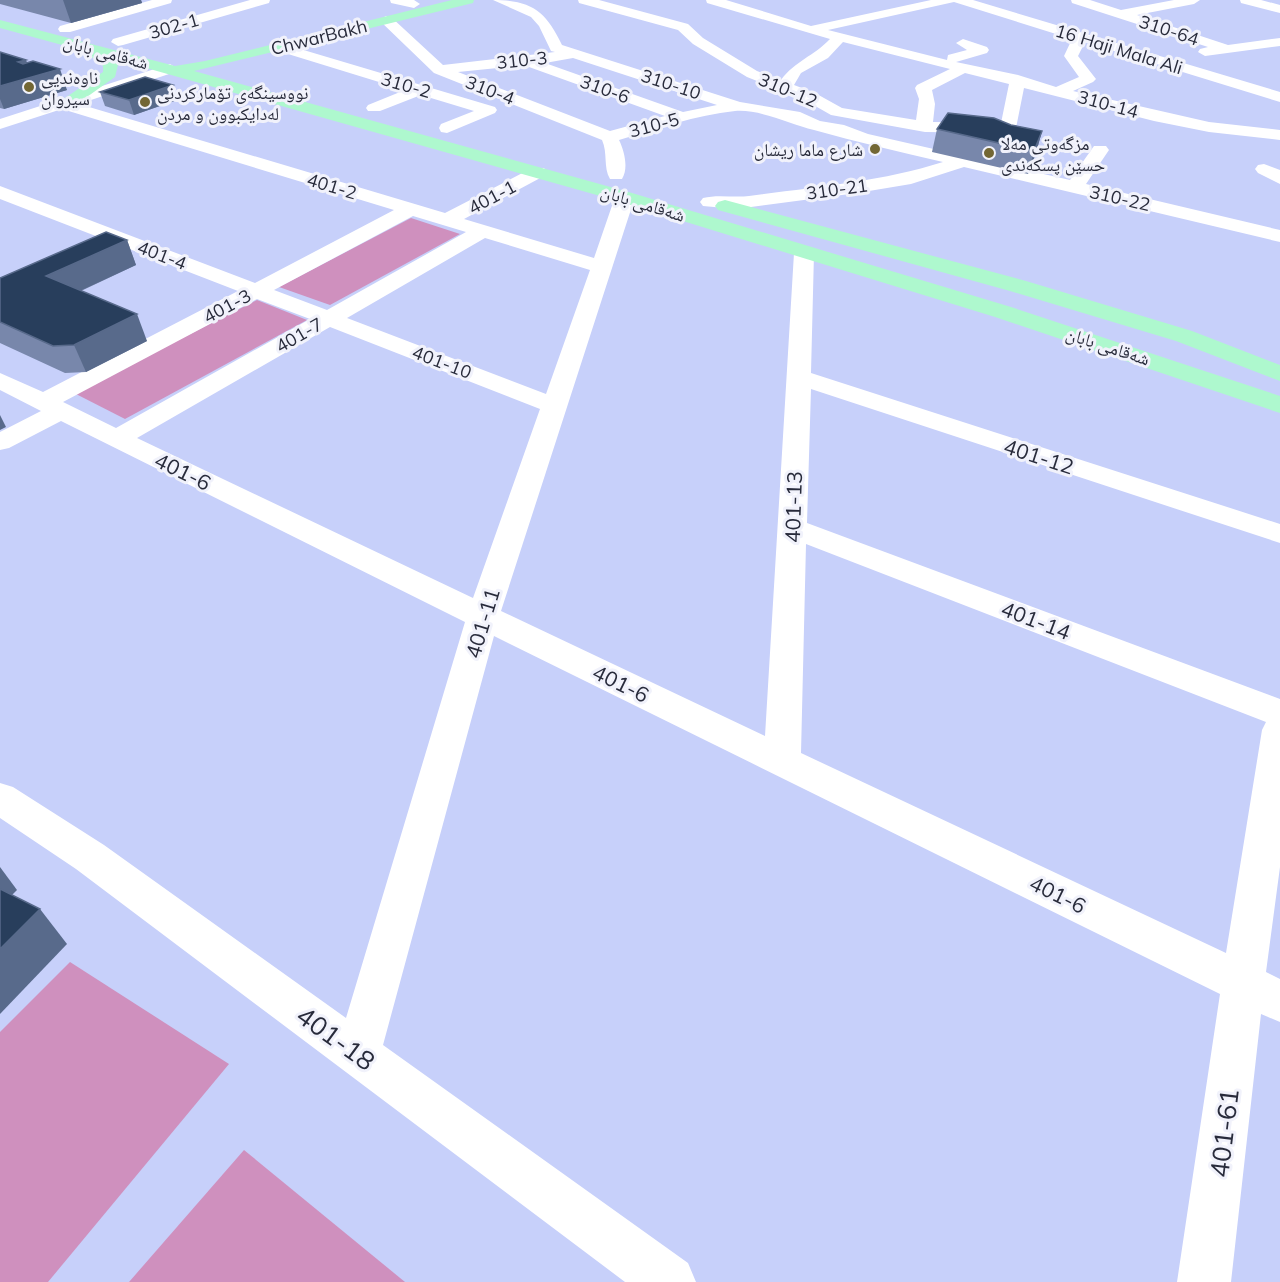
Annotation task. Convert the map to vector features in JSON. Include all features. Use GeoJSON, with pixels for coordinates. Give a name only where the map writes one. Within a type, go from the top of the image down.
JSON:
{"type":"FeatureCollection","features":[{"type":"Feature","properties":{"kind":"main road"},"geometry":{"type":"LineString","coordinates":[[198,63],[261,43],[433,0]]}},
{"type":"Feature","properties":{"kind":"main road","name":"ChwarBakh"},"geometry":{"type":"LineString","coordinates":[[170,69],[278,47],[468,0]]}},
{"type":"Feature","properties":{"kind":"main road","name":"شەقامی بابان"},"geometry":{"type":"LineString","coordinates":[[0,14],[144,48],[374,108],[447,128],[626,184]]}},
{"type":"Feature","properties":{"kind":"main road","name":"شەقامی بابان"},"geometry":{"type":"LineString","coordinates":[[0,24],[170,69],[537,158]]}},
{"type":"Feature","properties":{"kind":"main road"},"geometry":{"type":"LineString","coordinates":[[215,48],[261,43]]}},
{"type":"Feature","properties":{"kind":"main road"},"geometry":{"type":"LineString","coordinates":[[254,69],[255,62],[261,55],[278,47]]}},
{"type":"Feature","properties":{"kind":"main road"},"geometry":{"type":"LineString","coordinates":[[67,102],[110,74],[111,65],[89,48]]}},
{"type":"Feature","properties":{"kind":"main road","name":"شەقامی بابان"},"geometry":{"type":"LineString","coordinates":[[594,169],[626,184],[804,253],[1003,312],[1280,405]]}},
{"type":"Feature","properties":{"kind":"main road","name":"شەقامی بابان"},"geometry":{"type":"LineString","coordinates":[[689,196],[1018,286],[1184,336],[1280,374]]}},
{"type":"Feature","properties":{"kind":"street","name":"302-1"},"geometry":{"type":"LineString","coordinates":[[118,42],[264,0]]}},
{"type":"Feature","properties":{"kind":"street"},"geometry":{"type":"LineString","coordinates":[[396,0],[414,4]]}},
{"type":"Feature","properties":{"kind":"street"},"geometry":{"type":"LineString","coordinates":[[500,0],[537,15],[559,13]]}},
{"type":"Feature","properties":{"kind":"street","name":"310-14"},"geometry":{"type":"LineString","coordinates":[[712,0],[811,30],[1181,122],[1276,136]]}},
{"type":"Feature","properties":{"kind":"street"},"geometry":{"type":"LineString","coordinates":[[811,30],[949,0]]}},
{"type":"Feature","properties":{"kind":"street","name":"16 Haji Mala Ali"},"geometry":{"type":"LineString","coordinates":[[959,0],[1277,95]]}},
{"type":"Feature","properties":{"kind":"street","name":"310-64"},"geometry":{"type":"LineString","coordinates":[[1077,0],[1227,49]]}},
{"type":"Feature","properties":{"kind":"street"},"geometry":{"type":"LineString","coordinates":[[1120,14],[1194,0]]}},
{"type":"Feature","properties":{"kind":"street"},"geometry":{"type":"LineString","coordinates":[[1246,0],[1280,9]]}},
{"type":"Feature","properties":{"kind":"street"},"geometry":{"type":"LineString","coordinates":[[65,29],[159,1]]}},
{"type":"Feature","properties":{"kind":"street"},"geometry":{"type":"LineString","coordinates":[[861,3],[888,12]]}},
{"type":"Feature","properties":{"kind":"street","name":"310-12"},"geometry":{"type":"LineString","coordinates":[[595,4],[682,27],[698,41],[752,74],[809,96],[837,112],[925,126],[1008,128],[1018,80]]}},
{"type":"Feature","properties":{"kind":"street","name":"310-10"},"geometry":{"type":"LineString","coordinates":[[537,15],[542,18],[556,48],[738,106],[794,116],[814,125],[863,138]]}},
{"type":"Feature","properties":{"kind":"street","name":"310-4"},"geometry":{"type":"LineString","coordinates":[[386,20],[439,70],[609,137]]}},
{"type":"Feature","properties":{"kind":"street"},"geometry":{"type":"LineString","coordinates":[[785,86],[796,70],[823,55],[840,37]]}},
{"type":"Feature","properties":{"kind":"street"},"geometry":{"type":"LineString","coordinates":[[1060,91],[1088,80],[1071,56],[1080,38]]}},
{"type":"Feature","properties":{"kind":"street"},"geometry":{"type":"LineString","coordinates":[[1153,59],[1280,42]]}},
{"type":"Feature","properties":{"kind":"street","name":"310-14"},"geometry":{"type":"LineString","coordinates":[[939,61],[982,50],[963,43]]}},
{"type":"Feature","properties":{"kind":"street","name":"310-2"},"geometry":{"type":"LineString","coordinates":[[278,47],[489,110],[447,128]]}},
{"type":"Feature","properties":{"kind":"street","name":"310-3"},"geometry":{"type":"LineString","coordinates":[[401,84],[439,70],[483,64],[528,62],[573,54]]}},
{"type":"Feature","properties":{"kind":"street","name":"310-6"},"geometry":{"type":"LineString","coordinates":[[528,62],[682,117]]}},
{"type":"Feature","properties":{"kind":"street"},"geometry":{"type":"LineString","coordinates":[[925,126],[924,119],[929,100],[923,88],[964,68]]}},
{"type":"Feature","properties":{"kind":"street"},"geometry":{"type":"LineString","coordinates":[[0,124],[170,69]]}},
{"type":"Feature","properties":{"kind":"street"},"geometry":{"type":"LineString","coordinates":[[374,108],[421,89]]}},
{"type":"Feature","properties":{"kind":"street","name":"401-2"},"geometry":{"type":"LineString","coordinates":[[67,102],[481,232],[603,267]]}},
{"type":"Feature","properties":{"kind":"street","name":"310-5"},"geometry":{"type":"LineString","coordinates":[[626,184],[609,137],[682,117],[738,106]]}},
{"type":"Feature","properties":{"kind":"street","name":"310-22"},"geometry":{"type":"LineString","coordinates":[[837,112],[838,130],[863,138],[961,162],[1277,231]]}},
{"type":"Feature","properties":{"kind":"street"},"geometry":{"type":"LineString","coordinates":[[1074,187],[1100,150]]}},
{"type":"Feature","properties":{"kind":"street","name":"401-1"},"geometry":{"type":"LineString","coordinates":[[446,221],[537,158]]}},
{"type":"Feature","properties":{"kind":"street","name":"310-21"},"geometry":{"type":"LineString","coordinates":[[710,201],[736,203],[857,187],[911,178],[961,162]]}},
{"type":"Feature","properties":{"kind":"street","name":"401-11"},"geometry":{"type":"LineString","coordinates":[[358,1054],[483,616],[603,267],[626,184]]}},
{"type":"Feature","properties":{"kind":"street","name":"401-4"},"geometry":{"type":"LineString","coordinates":[[0,192],[329,318]]}},
{"type":"Feature","properties":{"kind":"street","name":"401-3"},"geometry":{"type":"LineString","coordinates":[[0,442],[53,406],[256,291],[410,210]]}},
{"type":"Feature","properties":{"kind":"street","name":"401-7"},"geometry":{"type":"LineString","coordinates":[[118,438],[481,232]]}},
{"type":"Feature","properties":{"kind":"street","name":"401-13"},"geometry":{"type":"LineString","coordinates":[[782,761],[804,253]]}},
{"type":"Feature","properties":{"kind":"street","name":"401-10"},"geometry":{"type":"LineString","coordinates":[[329,318],[555,406]]}},
{"type":"Feature","properties":{"kind":"street","name":"401-12"},"geometry":{"type":"LineString","coordinates":[[798,377],[1280,534]]}},
{"type":"Feature","properties":{"kind":"street","name":"401-6"},"geometry":{"type":"LineString","coordinates":[[0,380],[1261,992]]}},
{"type":"Feature","properties":{"kind":"street","name":"401-14"},"geometry":{"type":"LineString","coordinates":[[792,528],[1280,713]]}},
{"type":"Feature","properties":{"kind":"street","name":"401-61"},"geometry":{"type":"LineString","coordinates":[[1204,1282],[1261,992],[1280,730]]}},
{"type":"Feature","properties":{"kind":"street","name":"401-18"},"geometry":{"type":"LineString","coordinates":[[0,798],[90,857],[669,1282]]}},
{"type":"Feature","properties":{"kind":"shaded area"},"geometry":{"type":"Polygon","coordinates":[[[411,218],[460,234],[330,305],[279,287],[411,218]]]}},
{"type":"Feature","properties":{"kind":"shaded area"},"geometry":{"type":"Polygon","coordinates":[[[257,300],[307,320],[125,419],[74,393],[257,300]]]}},
{"type":"Feature","properties":{"kind":"shaded area"},"geometry":{"type":"Polygon","coordinates":[[[70,962],[229,1064],[48,1282],[0,1282],[0,1032],[70,962]]]}},
{"type":"Feature","properties":{"kind":"shaded area"},"geometry":{"type":"Polygon","coordinates":[[[244,1150],[405,1282],[129,1282],[244,1150]]]}},
{"type":"Feature","properties":{"kind":"building"},"geometry":{"type":"Polygon","coordinates":[[[0,52],[26,60],[18,62],[23,64],[33,61],[60,69],[0,86],[0,52]]]}},
{"type":"Feature","properties":{"kind":"building"},"geometry":{"type":"Polygon","coordinates":[[[145,77],[173,85],[129,100],[100,92],[145,77]]]}},
{"type":"Feature","properties":{"kind":"building"},"geometry":{"type":"Polygon","coordinates":[[[948,113],[994,118],[1011,125],[1042,131],[1034,151],[937,129],[948,113]]]}},
{"type":"Feature","properties":{"kind":"building"},"geometry":{"type":"Polygon","coordinates":[[[106,232],[127,240],[46,276],[137,314],[74,345],[53,346],[0,322],[0,278],[106,232]]]}},
{"type":"Feature","properties":{"kind":"building"},"geometry":{"type":"Polygon","coordinates":[[[0,889],[40,909],[0,949],[0,889]]]}},
{"type":"Feature","properties":{"kind":"place","name":"ناوەندیی سیروان"},"geometry":{"type":"Point","coordinates":[29,87]}},
{"type":"Feature","properties":{"kind":"place","name":"نووسینگەی تۆمارکردنی لەدایکبوون و مردن"},"geometry":{"type":"Point","coordinates":[145,102]}},
{"type":"Feature","properties":{"kind":"place","name":"شارع ماما ريشان"},"geometry":{"type":"Point","coordinates":[875,149]}},
{"type":"Feature","properties":{"kind":"place","name":"مزگەوتی مەلا حسێن پسکەندی"},"geometry":{"type":"Point","coordinates":[989,153]}}]}
